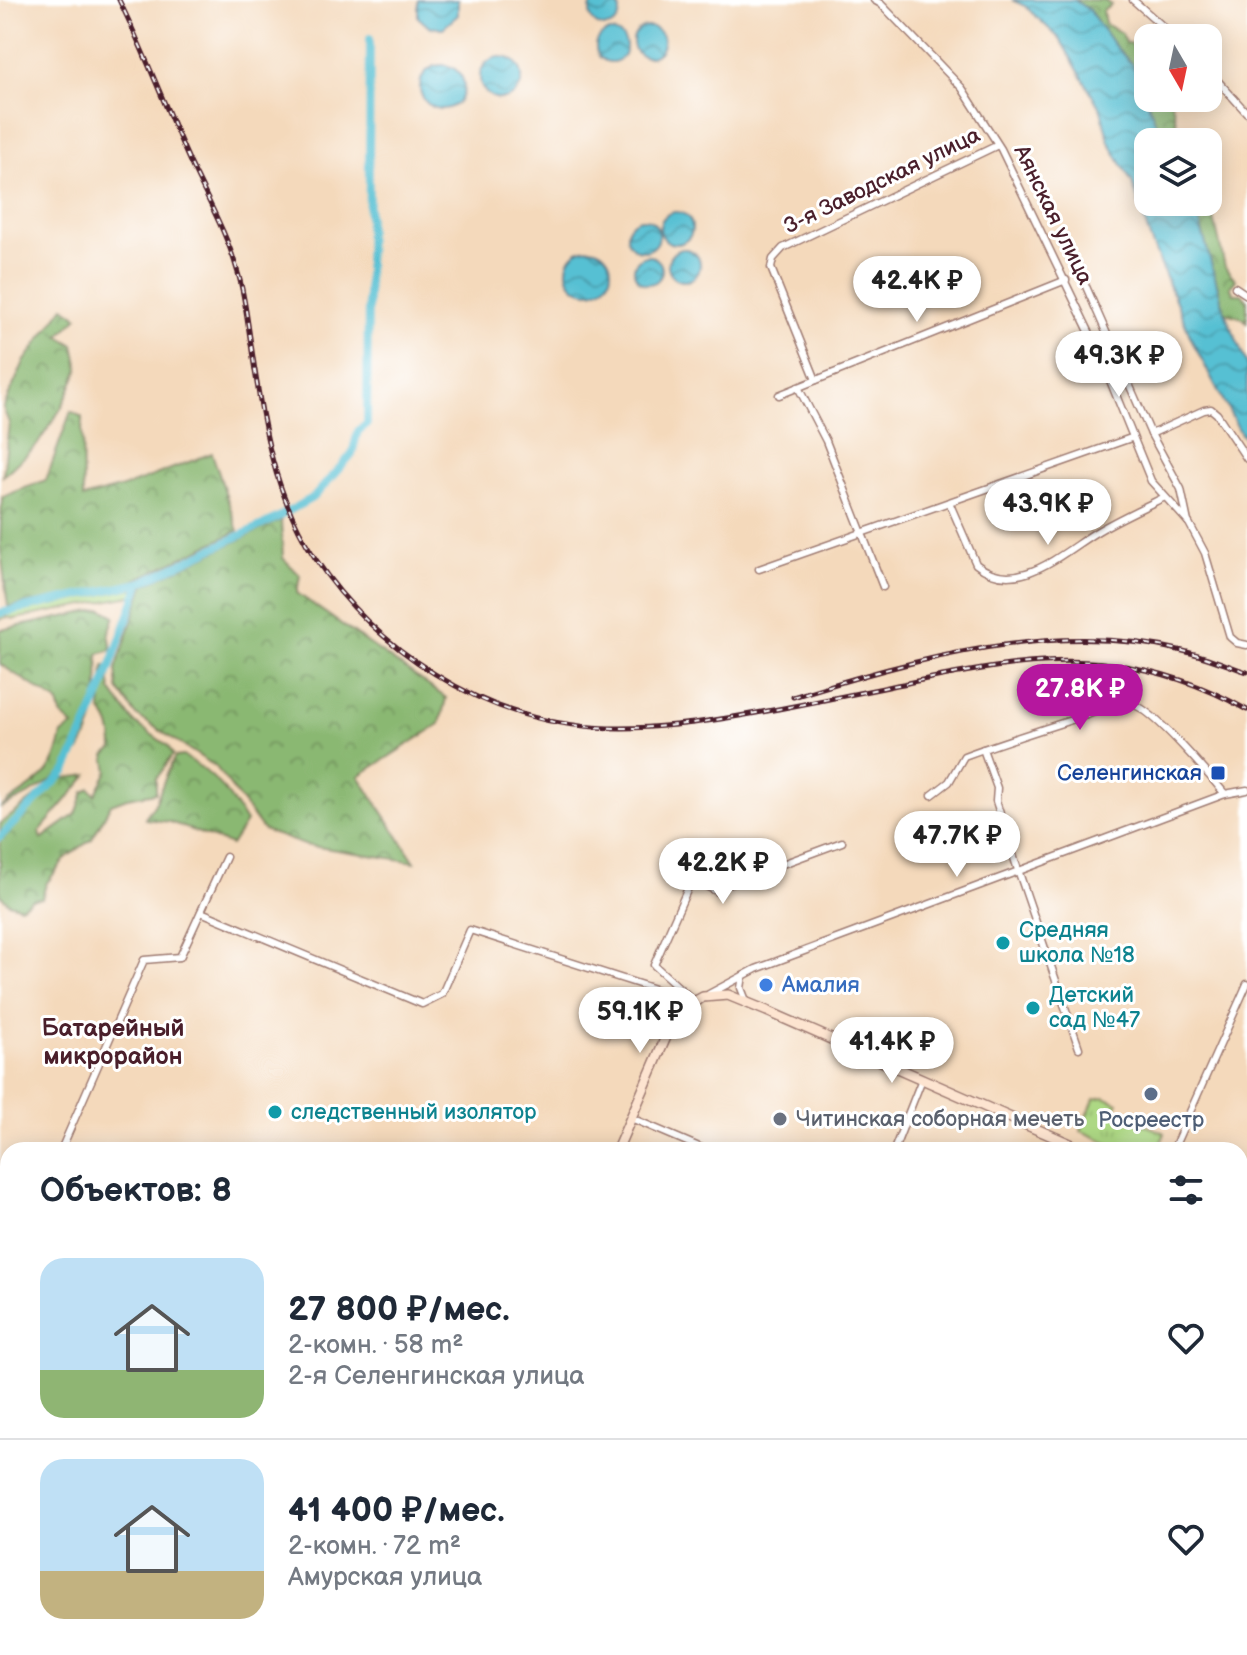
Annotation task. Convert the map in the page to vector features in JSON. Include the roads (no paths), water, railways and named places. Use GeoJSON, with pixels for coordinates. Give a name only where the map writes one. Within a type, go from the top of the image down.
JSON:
{"type":"FeatureCollection","features":[{"type":"Feature","properties":{"kind":"main road"},"geometry":{"type":"LineString","coordinates":[[620,1142],[672,1023],[694,1002],[728,995],[1066,1142]]}},
{"type":"Feature","properties":{"kind":"street","name":"Аянская улица"},"geometry":{"type":"LineString","coordinates":[[874,0],[962,88],[998,145],[1066,280],[1151,481],[1189,523],[1205,553],[1228,634],[1237,643],[1247,645]]}},
{"type":"Feature","properties":{"kind":"street"},"geometry":{"type":"LineString","coordinates":[[1133,0],[1160,24]]}},
{"type":"Feature","properties":{"kind":"street"},"geometry":{"type":"LineString","coordinates":[[1222,85],[1247,113]]}},
{"type":"Feature","properties":{"kind":"street","name":"3-я Заводская улица"},"geometry":{"type":"LineString","coordinates":[[816,380],[771,268],[773,259],[783,248],[998,145]]}},
{"type":"Feature","properties":{"kind":"street"},"geometry":{"type":"LineString","coordinates":[[1077,266],[1151,434],[1181,489],[1189,523]]}},
{"type":"Feature","properties":{"kind":"street"},"geometry":{"type":"LineString","coordinates":[[779,395],[1066,280]]}},
{"type":"Feature","properties":{"kind":"street"},"geometry":{"type":"LineString","coordinates":[[1235,287],[1247,295]]}},
{"type":"Feature","properties":{"kind":"street"},"geometry":{"type":"LineString","coordinates":[[798,387],[826,441],[883,587]]}},
{"type":"Feature","properties":{"kind":"street"},"geometry":{"type":"LineString","coordinates":[[1151,434],[1211,409],[1247,459]]}},
{"type":"Feature","properties":{"kind":"street"},"geometry":{"type":"LineString","coordinates":[[759,569],[1131,438]]}},
{"type":"Feature","properties":{"kind":"street"},"geometry":{"type":"LineString","coordinates":[[949,502],[976,564],[985,571],[1018,575],[1045,566],[1116,521],[1165,497]]}},
{"type":"Feature","properties":{"kind":"street"},"geometry":{"type":"LineString","coordinates":[[932,795],[949,782],[964,756],[1120,704],[1147,711],[1184,746],[1223,792]]}},
{"type":"Feature","properties":{"kind":"street"},"geometry":{"type":"LineString","coordinates":[[983,749],[997,788],[996,801],[1079,1048]]}},
{"type":"Feature","properties":{"kind":"street"},"geometry":{"type":"LineString","coordinates":[[201,912],[422,1004],[442,994],[470,930],[694,1002],[767,965],[1019,872],[1223,792],[1245,790]]}},
{"type":"Feature","properties":{"kind":"street"},"geometry":{"type":"LineString","coordinates":[[694,1002],[654,965],[692,879],[718,892],[723,886],[842,842]]}},
{"type":"Feature","properties":{"kind":"street"},"geometry":{"type":"LineString","coordinates":[[64,1142],[144,960],[180,957],[226,857]]}},
{"type":"Feature","properties":{"kind":"street"},"geometry":{"type":"LineString","coordinates":[[743,976],[741,988],[747,1003]]}},
{"type":"Feature","properties":{"kind":"street"},"geometry":{"type":"LineString","coordinates":[[1177,1142],[1247,984]]}},
{"type":"Feature","properties":{"kind":"street"},"geometry":{"type":"LineString","coordinates":[[897,1142],[922,1079]]}},
{"type":"Feature","properties":{"kind":"street"},"geometry":{"type":"LineString","coordinates":[[631,1118],[687,1142]]}},
{"type":"Feature","properties":{"kind":"water"},"geometry":{"type":"Polygon","coordinates":[[[597,-1],[613,-1],[619,6],[619,18],[611,26],[599,26],[591,18],[591,6],[597,-1]]]}},
{"type":"Feature","properties":{"kind":"water"},"geometry":{"type":"Polygon","coordinates":[[[418,0],[458,0],[458,15],[443,28],[429,27],[418,17],[418,0]]]}},
{"type":"Feature","properties":{"kind":"water"},"geometry":{"type":"Polygon","coordinates":[[[1012,0],[1074,0],[1089,10],[1133,65],[1134,112],[1152,112],[1158,128],[1134,128],[1134,188],[1109,142],[1101,110],[1060,39],[1025,6],[1012,0]]]}},
{"type":"Feature","properties":{"kind":"water"},"geometry":{"type":"Polygon","coordinates":[[[648,27],[659,31],[663,42],[659,53],[648,57],[637,53],[633,42],[637,31],[648,27]]]}},
{"type":"Feature","properties":{"kind":"water"},"geometry":{"type":"Polygon","coordinates":[[[611,32],[621,37],[626,47],[621,57],[611,62],[601,57],[596,47],[601,37],[611,32]]]}},
{"type":"Feature","properties":{"kind":"water"},"geometry":{"type":"Polygon","coordinates":[[[501,57],[516,63],[522,78],[516,93],[501,99],[486,93],[480,78],[486,63],[501,57]]]}},
{"type":"Feature","properties":{"kind":"water"},"geometry":{"type":"Polygon","coordinates":[[[442,65],[458,71],[464,87],[458,103],[442,109],[426,103],[420,87],[426,71],[442,65]]]}},
{"type":"Feature","properties":{"kind":"water"},"geometry":{"type":"Polygon","coordinates":[[[676,212],[687,217],[692,228],[687,239],[676,244],[665,239],[660,228],[665,217],[676,212]]]}},
{"type":"Feature","properties":{"kind":"water"},"geometry":{"type":"Polygon","coordinates":[[[1143,216],[1198,216],[1225,313],[1247,364],[1247,441],[1193,343],[1143,216]]]}},
{"type":"Feature","properties":{"kind":"water"},"geometry":{"type":"Polygon","coordinates":[[[643,219],[654,224],[659,235],[654,246],[643,251],[632,246],[627,235],[632,224],[643,219]]]}},
{"type":"Feature","properties":{"kind":"water"},"geometry":{"type":"Polygon","coordinates":[[[589,248],[605,254],[611,270],[605,286],[589,292],[573,286],[567,270],[573,254],[589,248]]]}},
{"type":"Feature","properties":{"kind":"water"},"geometry":{"type":"Polygon","coordinates":[[[684,249],[695,254],[700,265],[695,276],[684,281],[673,276],[668,265],[673,254],[684,249]]]}},
{"type":"Feature","properties":{"kind":"water"},"geometry":{"type":"Polygon","coordinates":[[[648,256],[658,260],[662,270],[658,280],[648,284],[638,280],[634,270],[638,260],[648,256]]]}},
{"type":"Feature","properties":{"kind":"waterway"},"geometry":{"type":"LineString","coordinates":[[0,613],[140,583],[273,520],[314,497],[352,454],[358,431],[367,424],[370,38]]}},
{"type":"Feature","properties":{"kind":"waterway"},"geometry":{"type":"LineString","coordinates":[[0,837],[66,771],[101,693],[140,583]]}},
{"type":"Feature","properties":{"kind":"railway"},"geometry":{"type":"LineString","coordinates":[[119,0],[233,258],[244,299],[271,454],[300,533],[327,575],[354,607],[384,637],[435,674],[515,712],[594,727],[634,728],[718,720],[973,670],[1065,661],[1111,664],[1164,675],[1198,686],[1247,710]]}},
{"type":"Feature","properties":{"kind":"railway"},"geometry":{"type":"LineString","coordinates":[[793,697],[936,657],[1036,641],[1085,639],[1134,642],[1191,653],[1247,672]]}},
{"type":"Feature","properties":{"kind":"place","name":"Селенгинская"},"geometry":{"type":"Point","coordinates":[1218,773]}},
{"type":"Feature","properties":{"kind":"place","name":"Средняя школа №18"},"geometry":{"type":"Point","coordinates":[1003,943]}},
{"type":"Feature","properties":{"kind":"place","name":"Амалия"},"geometry":{"type":"Point","coordinates":[766,985]}},
{"type":"Feature","properties":{"kind":"place","name":"Детский сад №47"},"geometry":{"type":"Point","coordinates":[1033,1008]}},
{"type":"Feature","properties":{"kind":"place","name":"Росреестр"},"geometry":{"type":"Point","coordinates":[1151,1094]}},
{"type":"Feature","properties":{"kind":"place","name":"следственный изолятор"},"geometry":{"type":"Point","coordinates":[275,1112]}},
{"type":"Feature","properties":{"kind":"place","name":"Читинская соборная мечеть"},"geometry":{"type":"Point","coordinates":[780,1119]}},
{"type":"Feature","properties":{"kind":"district","name":"Батарейный микрорайон"},"geometry":{"type":"Point","coordinates":[113,1042]}}]}
